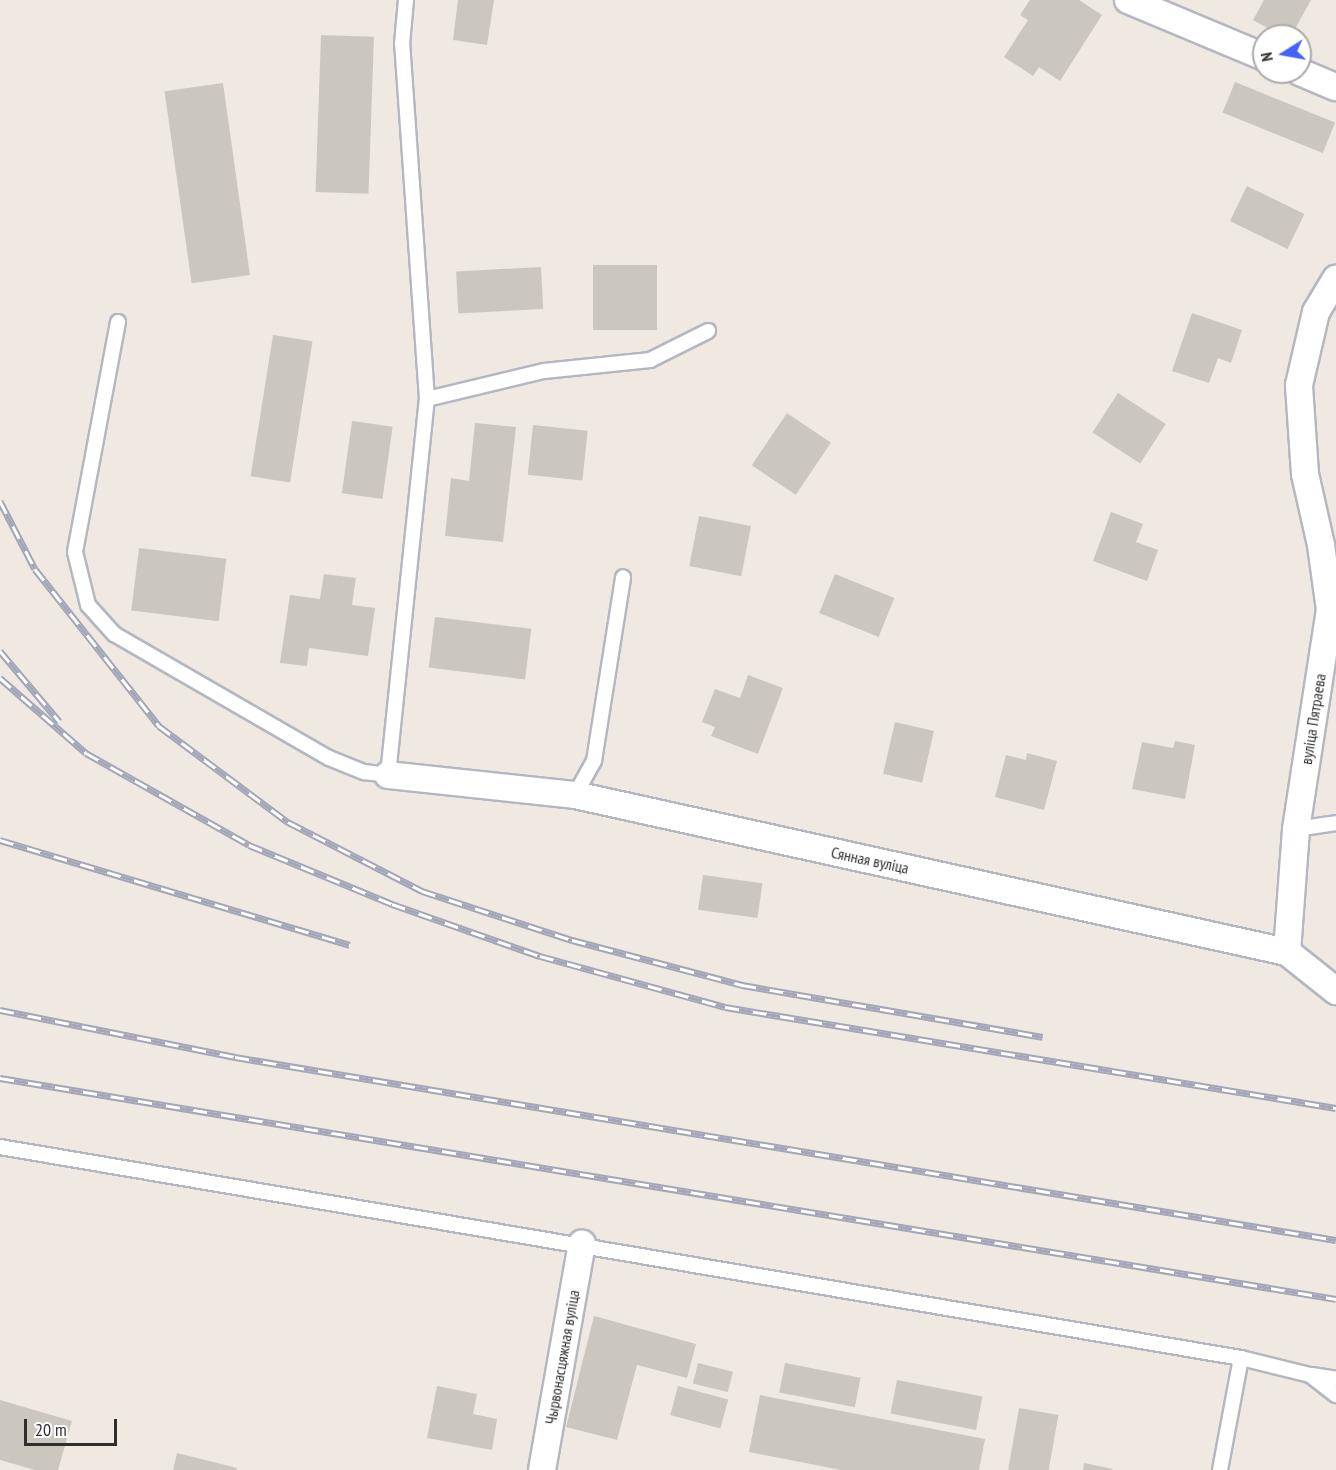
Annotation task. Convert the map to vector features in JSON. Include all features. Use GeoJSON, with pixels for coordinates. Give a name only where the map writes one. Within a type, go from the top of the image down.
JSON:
{"type":"FeatureCollection","features":[{"type":"Feature","properties":{"kind":"street"},"geometry":{"type":"LineString","coordinates":[[1128,0],[1252,52]]}},
{"type":"Feature","properties":{"kind":"street"},"geometry":{"type":"LineString","coordinates":[[1312,77],[1336,87]]}},
{"type":"Feature","properties":{"kind":"street","name":"вуліца Пятраева"},"geometry":{"type":"LineString","coordinates":[[1287,952],[1296,829],[1330,610],[1321,545],[1305,474],[1299,385],[1316,312],[1336,279]]}},
{"type":"Feature","properties":{"kind":"street","name":"Сянная вуліца"},"geometry":{"type":"LineString","coordinates":[[388,775],[576,795],[1287,952],[1336,991]]}},
{"type":"Feature","properties":{"kind":"street","name":"Чырвонасцяжная вуліца"},"geometry":{"type":"LineString","coordinates":[[542,1470],[582,1245]]}},
{"type":"Feature","properties":{"kind":"lane"},"geometry":{"type":"LineString","coordinates":[[118,322],[75,552],[88,605],[114,634],[329,758],[364,772],[388,775],[427,399],[402,44],[406,0]]}},
{"type":"Feature","properties":{"kind":"lane"},"geometry":{"type":"LineString","coordinates":[[427,399],[544,371],[650,360],[708,331]]}},
{"type":"Feature","properties":{"kind":"lane"},"geometry":{"type":"LineString","coordinates":[[576,795],[594,761],[622,577]]}},
{"type":"Feature","properties":{"kind":"lane"},"geometry":{"type":"LineString","coordinates":[[1296,829],[1336,823]]}},
{"type":"Feature","properties":{"kind":"lane"},"geometry":{"type":"LineString","coordinates":[[0,1148],[582,1245],[1241,1359],[1336,1379]]}},
{"type":"Feature","properties":{"kind":"lane"},"geometry":{"type":"LineString","coordinates":[[1220,1470],[1241,1359]]}},
{"type":"Feature","properties":{"kind":"lane"},"geometry":{"type":"LineString","coordinates":[[1310,1375],[1336,1395]]}},
{"type":"Feature","properties":{"kind":"building"},"geometry":{"type":"Polygon","coordinates":[[[458,0],[494,0],[487,45],[453,40],[458,0]]]}},
{"type":"Feature","properties":{"kind":"building"},"geometry":{"type":"Polygon","coordinates":[[[1030,0],[1079,0],[1102,15],[1060,81],[1039,67],[1033,76],[1004,57],[1028,20],[1020,15],[1030,0]]]}},
{"type":"Feature","properties":{"kind":"building"},"geometry":{"type":"Polygon","coordinates":[[[1264,0],[1311,0],[1298,24],[1260,24],[1253,20],[1264,0]]]}},
{"type":"Feature","properties":{"kind":"building"},"geometry":{"type":"Polygon","coordinates":[[[321,35],[374,37],[368,194],[316,192],[321,35]]]}},
{"type":"Feature","properties":{"kind":"building"},"geometry":{"type":"Polygon","coordinates":[[[1235,82],[1335,122],[1323,153],[1223,113],[1235,82]]]}},
{"type":"Feature","properties":{"kind":"building"},"geometry":{"type":"Polygon","coordinates":[[[223,83],[250,275],[192,283],[165,91],[223,83]]]}},
{"type":"Feature","properties":{"kind":"building"},"geometry":{"type":"Polygon","coordinates":[[[1247,186],[1305,214],[1287,249],[1230,221],[1247,186]]]}},
{"type":"Feature","properties":{"kind":"building"},"geometry":{"type":"Polygon","coordinates":[[[593,265],[657,265],[657,330],[593,330],[593,265]]]}},
{"type":"Feature","properties":{"kind":"building"},"geometry":{"type":"Polygon","coordinates":[[[541,267],[543,309],[458,313],[456,271],[541,267]]]}},
{"type":"Feature","properties":{"kind":"building"},"geometry":{"type":"Polygon","coordinates":[[[1192,313],[1242,330],[1231,363],[1218,358],[1209,383],[1172,371],[1192,313]]]}},
{"type":"Feature","properties":{"kind":"building"},"geometry":{"type":"Polygon","coordinates":[[[273,335],[313,341],[290,482],[251,476],[273,335]]]}},
{"type":"Feature","properties":{"kind":"building"},"geometry":{"type":"Polygon","coordinates":[[[1118,393],[1166,424],[1140,463],[1092,432],[1118,393]]]}},
{"type":"Feature","properties":{"kind":"building"},"geometry":{"type":"Polygon","coordinates":[[[787,413],[831,443],[796,495],[752,465],[787,413]]]}},
{"type":"Feature","properties":{"kind":"building"},"geometry":{"type":"Polygon","coordinates":[[[352,421],[393,427],[382,499],[342,493],[352,421]]]}},
{"type":"Feature","properties":{"kind":"building"},"geometry":{"type":"Polygon","coordinates":[[[475,423],[516,427],[503,542],[445,536],[451,478],[469,481],[475,423]]]}},
{"type":"Feature","properties":{"kind":"building"},"geometry":{"type":"Polygon","coordinates":[[[533,425],[588,431],[582,480],[528,475],[533,425]]]}},
{"type":"Feature","properties":{"kind":"building"},"geometry":{"type":"Polygon","coordinates":[[[1111,512],[1143,524],[1136,542],[1158,550],[1147,581],[1093,561],[1111,512]]]}},
{"type":"Feature","properties":{"kind":"building"},"geometry":{"type":"Polygon","coordinates":[[[699,516],[751,526],[741,576],[689,566],[699,516]]]}},
{"type":"Feature","properties":{"kind":"building"},"geometry":{"type":"Polygon","coordinates":[[[139,548],[226,559],[219,621],[131,611],[139,548]]]}},
{"type":"Feature","properties":{"kind":"building"},"geometry":{"type":"Polygon","coordinates":[[[324,574],[356,578],[352,605],[375,608],[368,656],[309,648],[307,666],[280,663],[290,595],[320,599],[324,574]]]}},
{"type":"Feature","properties":{"kind":"building"},"geometry":{"type":"Polygon","coordinates":[[[835,574],[894,598],[879,637],[819,613],[835,574]]]}},
{"type":"Feature","properties":{"kind":"building"},"geometry":{"type":"Polygon","coordinates":[[[435,617],[531,629],[525,679],[429,668],[435,617]]]}},
{"type":"Feature","properties":{"kind":"building"},"geometry":{"type":"Polygon","coordinates":[[[748,675],[783,688],[758,754],[711,736],[715,727],[702,722],[715,689],[740,698],[748,675]]]}},
{"type":"Feature","properties":{"kind":"building"},"geometry":{"type":"Polygon","coordinates":[[[895,722],[934,731],[922,783],[883,774],[895,722]]]}},
{"type":"Feature","properties":{"kind":"building"},"geometry":{"type":"Polygon","coordinates":[[[1175,741],[1195,745],[1185,799],[1132,789],[1142,742],[1173,748],[1175,741]]]}},
{"type":"Feature","properties":{"kind":"building"},"geometry":{"type":"Polygon","coordinates":[[[1027,753],[1057,761],[1044,810],[995,797],[1006,755],[1026,760],[1027,753]]]}},
{"type":"Feature","properties":{"kind":"building"},"geometry":{"type":"Polygon","coordinates":[[[703,875],[762,883],[758,918],[698,910],[703,875]]]}},
{"type":"Feature","properties":{"kind":"building"},"geometry":{"type":"Polygon","coordinates":[[[594,1316],[696,1344],[687,1378],[637,1365],[617,1440],[566,1427],[594,1316]]]}},
{"type":"Feature","properties":{"kind":"building"},"geometry":{"type":"Polygon","coordinates":[[[698,1363],[733,1372],[728,1392],[693,1383],[698,1363]]]}},
{"type":"Feature","properties":{"kind":"building"},"geometry":{"type":"Polygon","coordinates":[[[785,1363],[861,1378],[855,1407],[779,1392],[785,1363]]]}},
{"type":"Feature","properties":{"kind":"building"},"geometry":{"type":"Polygon","coordinates":[[[897,1380],[982,1397],[976,1430],[891,1413],[897,1380]]]}},
{"type":"Feature","properties":{"kind":"building"},"geometry":{"type":"Polygon","coordinates":[[[437,1386],[477,1394],[473,1414],[497,1419],[492,1450],[427,1438],[437,1386]]]}},
{"type":"Feature","properties":{"kind":"building"},"geometry":{"type":"Polygon","coordinates":[[[678,1386],[728,1399],[720,1428],[670,1415],[678,1386]]]}},
{"type":"Feature","properties":{"kind":"building"},"geometry":{"type":"Polygon","coordinates":[[[760,1395],[985,1439],[979,1470],[841,1470],[749,1452],[760,1395]]]}},
{"type":"Feature","properties":{"kind":"building"},"geometry":{"type":"Polygon","coordinates":[[[0,1400],[72,1421],[58,1470],[35,1470],[0,1460],[0,1400]]]}},
{"type":"Feature","properties":{"kind":"building"},"geometry":{"type":"Polygon","coordinates":[[[1019,1408],[1058,1415],[1049,1470],[1008,1470],[1019,1408]]]}},
{"type":"Feature","properties":{"kind":"building"},"geometry":{"type":"Polygon","coordinates":[[[177,1453],[237,1468],[236,1470],[173,1470],[177,1453]]]}},
{"type":"Feature","properties":{"kind":"building"},"geometry":{"type":"Polygon","coordinates":[[[1084,1463],[1113,1469],[1083,1470],[1084,1463]]]}},
{"type":"Feature","properties":{"kind":"railway"},"geometry":{"type":"LineString","coordinates":[[0,501],[35,569],[159,726],[288,822],[422,891],[572,940],[742,985],[1043,1037]]}},
{"type":"Feature","properties":{"kind":"railway"},"geometry":{"type":"LineString","coordinates":[[0,651],[59,721]]}},
{"type":"Feature","properties":{"kind":"railway"},"geometry":{"type":"LineString","coordinates":[[0,678],[86,753],[249,845],[392,904],[540,956],[725,1007],[1336,1108]]}},
{"type":"Feature","properties":{"kind":"railway"},"geometry":{"type":"LineString","coordinates":[[0,840],[350,945]]}},
{"type":"Feature","properties":{"kind":"railway"},"geometry":{"type":"LineString","coordinates":[[0,1010],[235,1057],[1336,1240]]}},
{"type":"Feature","properties":{"kind":"railway"},"geometry":{"type":"LineString","coordinates":[[0,1078],[1336,1299]]}}]}
